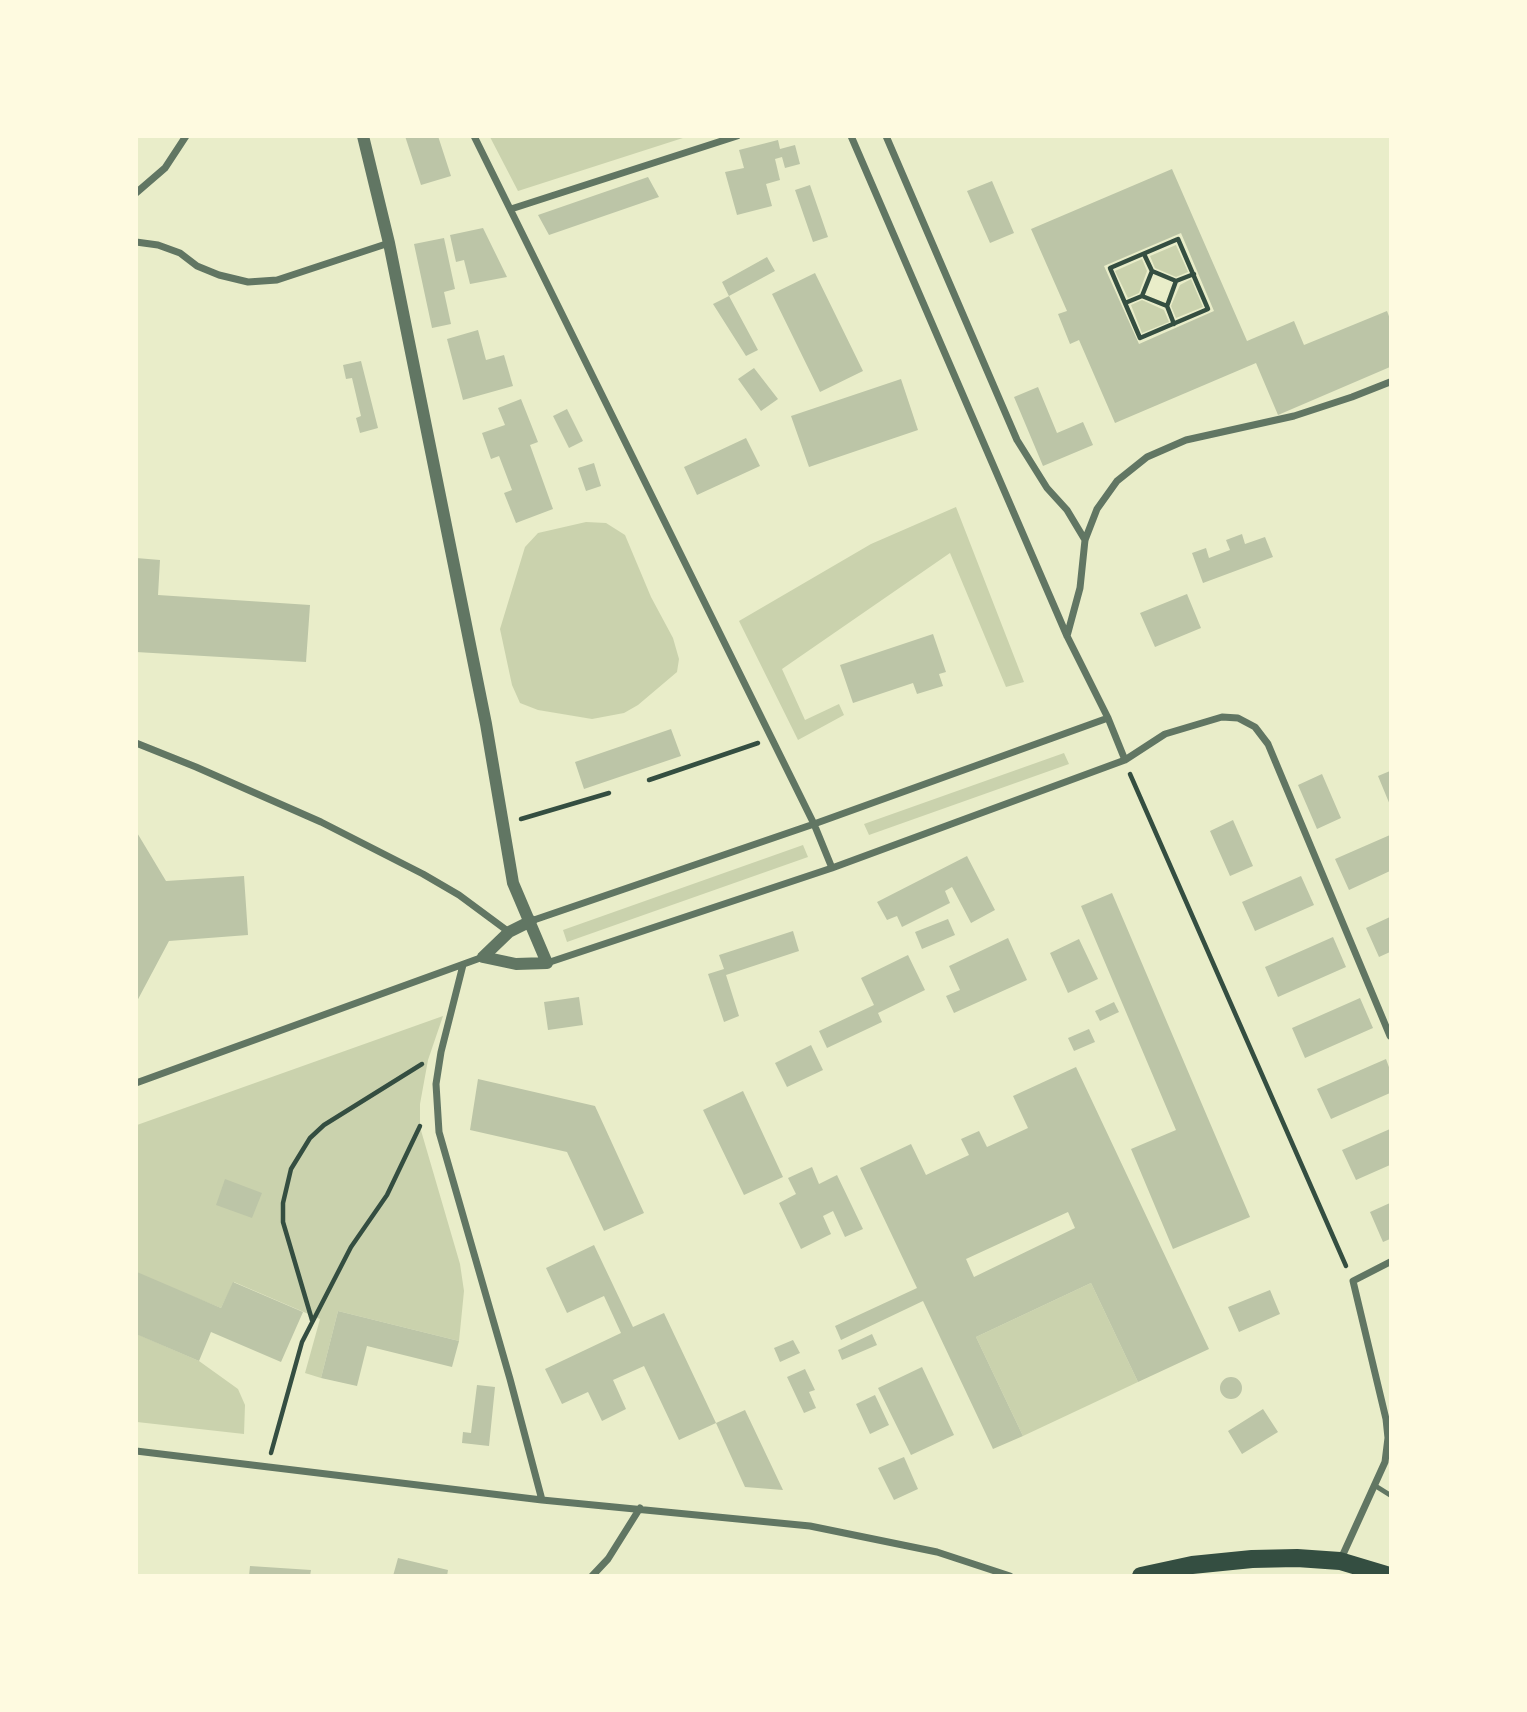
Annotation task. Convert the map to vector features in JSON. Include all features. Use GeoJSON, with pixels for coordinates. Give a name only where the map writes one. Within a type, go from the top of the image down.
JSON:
{"type":"FeatureCollection","features":[{"type":"Feature","properties":{"kind":"main road"},"geometry":{"type":"LineString","coordinates":[[1141,1576],[1192,1565],[1297,1558],[1340,1561],[1390,1576]]}},
{"type":"Feature","properties":{"kind":"street"},"geometry":{"type":"LineString","coordinates":[[136,193],[165,168],[186,136]]}},
{"type":"Feature","properties":{"kind":"street"},"geometry":{"type":"LineString","coordinates":[[363,136],[389,243],[486,724],[513,883],[547,963]]}},
{"type":"Feature","properties":{"kind":"street"},"geometry":{"type":"LineString","coordinates":[[474,136],[814,824],[832,868]]}},
{"type":"Feature","properties":{"kind":"street"},"geometry":{"type":"LineString","coordinates":[[511,209],[737,136]]}},
{"type":"Feature","properties":{"kind":"street"},"geometry":{"type":"LineString","coordinates":[[851,136],[1067,636],[1108,718],[1125,760]]}},
{"type":"Feature","properties":{"kind":"street"},"geometry":{"type":"LineString","coordinates":[[886,136],[1017,440],[1047,488],[1067,510],[1085,540]]}},
{"type":"Feature","properties":{"kind":"street"},"geometry":{"type":"LineString","coordinates":[[136,242],[158,245],[180,253],[197,266],[248,282],[276,280],[389,243]]}},
{"type":"Feature","properties":{"kind":"street"},"geometry":{"type":"LineString","coordinates":[[1067,636],[1080,587],[1085,540],[1097,509],[1117,481],[1147,457],[1186,440],[1294,416],[1391,382]]}},
{"type":"Feature","properties":{"kind":"street"},"geometry":{"type":"LineString","coordinates":[[136,1083],[483,957],[509,932],[531,921],[814,824],[1108,718]]}},
{"type":"Feature","properties":{"kind":"street"},"geometry":{"type":"LineString","coordinates":[[483,957],[516,964],[547,963],[832,868],[1125,760],[1165,734],[1222,718],[1238,718],[1255,727],[1268,744],[1391,1036]]}},
{"type":"Feature","properties":{"kind":"street"},"geometry":{"type":"LineString","coordinates":[[136,743],[321,822],[401,862],[459,895],[509,932]]}},
{"type":"Feature","properties":{"kind":"street"},"geometry":{"type":"LineString","coordinates":[[463,965],[441,1052],[436,1084],[439,1132],[542,1500]]}},
{"type":"Feature","properties":{"kind":"street"},"geometry":{"type":"LineString","coordinates":[[1340,1561],[1385,1462],[1387,1429],[1353,1281],[1391,1262]]}},
{"type":"Feature","properties":{"kind":"street"},"geometry":{"type":"LineString","coordinates":[[136,1451],[542,1500],[810,1525],[937,1552],[1010,1576]]}},
{"type":"Feature","properties":{"kind":"street"},"geometry":{"type":"LineString","coordinates":[[592,1576],[608,1559],[640,1508]]}},
{"type":"Feature","properties":{"kind":"lane"},"geometry":{"type":"LineString","coordinates":[[1374,1485],[1391,1494]]}},
{"type":"Feature","properties":{"kind":"path"},"geometry":{"type":"LineString","coordinates":[[1178,239],[1208,309],[1140,338],[1110,268],[1144,254],[1178,239]]}},
{"type":"Feature","properties":{"kind":"path"},"geometry":{"type":"LineString","coordinates":[[1144,254],[1152,271],[1176,281],[1194,274]]}},
{"type":"Feature","properties":{"kind":"path"},"geometry":{"type":"LineString","coordinates":[[1142,296],[1152,271]]}},
{"type":"Feature","properties":{"kind":"path"},"geometry":{"type":"LineString","coordinates":[[1174,324],[1167,306],[1176,281]]}},
{"type":"Feature","properties":{"kind":"path"},"geometry":{"type":"LineString","coordinates":[[1125,303],[1142,296],[1167,306]]}},
{"type":"Feature","properties":{"kind":"path"},"geometry":{"type":"LineString","coordinates":[[649,780],[771,737]]}},
{"type":"Feature","properties":{"kind":"path"},"geometry":{"type":"LineString","coordinates":[[1125,760],[1353,1281]]}},
{"type":"Feature","properties":{"kind":"path"},"geometry":{"type":"LineString","coordinates":[[503,824],[609,793]]}},
{"type":"Feature","properties":{"kind":"path"},"geometry":{"type":"LineString","coordinates":[[312,1321],[283,1222],[283,1203],[290,1169],[310,1138],[324,1125],[441,1052]]}},
{"type":"Feature","properties":{"kind":"path"},"geometry":{"type":"LineString","coordinates":[[267,1467],[302,1342],[351,1247],[387,1195],[410,1149],[436,1084]]}},
{"type":"Feature","properties":{"kind":"green space"},"geometry":{"type":"Polygon","coordinates":[[[490,137],[686,137],[518,191],[490,137]]]}},
{"type":"Feature","properties":{"kind":"green space"},"geometry":{"type":"Polygon","coordinates":[[[1176,245],[1188,272],[1176,277],[1155,268],[1150,256],[1176,245]]]}},
{"type":"Feature","properties":{"kind":"green space"},"geometry":{"type":"Polygon","coordinates":[[[1142,259],[1147,271],[1139,293],[1128,298],[1115,271],[1142,259]]]}},
{"type":"Feature","properties":{"kind":"green space"},"geometry":{"type":"Polygon","coordinates":[[[1191,279],[1203,307],[1176,318],[1171,306],[1180,285],[1191,279]]]}},
{"type":"Feature","properties":{"kind":"green space"},"geometry":{"type":"Polygon","coordinates":[[[1142,300],[1164,310],[1169,322],[1142,333],[1131,305],[1142,300]]]}},
{"type":"Feature","properties":{"kind":"green space"},"geometry":{"type":"Polygon","coordinates":[[[956,507],[1024,682],[1006,687],[950,553],[782,669],[805,720],[839,704],[844,715],[798,740],[739,621],[871,544],[956,507]]]}},
{"type":"Feature","properties":{"kind":"green space"},"geometry":{"type":"Polygon","coordinates":[[[586,522],[606,523],[625,535],[651,597],[673,638],[679,659],[677,672],[638,705],[624,713],[592,719],[538,710],[520,703],[512,685],[500,629],[525,547],[538,533],[586,522]]]}},
{"type":"Feature","properties":{"kind":"green space"},"geometry":{"type":"Polygon","coordinates":[[[1064,753],[1069,764],[869,835],[864,824],[1064,753]]]}},
{"type":"Feature","properties":{"kind":"green space"},"geometry":{"type":"Polygon","coordinates":[[[803,845],[808,857],[567,942],[563,930],[803,845]]]}},
{"type":"Feature","properties":{"kind":"green space"},"geometry":{"type":"Polygon","coordinates":[[[443,1016],[428,1060],[420,1104],[420,1127],[460,1264],[464,1291],[459,1341],[338,1311],[321,1378],[305,1373],[320,1319],[234,1282],[221,1308],[137,1274],[137,1125],[443,1016]]]}},
{"type":"Feature","properties":{"kind":"green space"},"geometry":{"type":"Polygon","coordinates":[[[1091,1283],[1138,1382],[1023,1436],[976,1337],[1091,1283]]]}},
{"type":"Feature","properties":{"kind":"green space"},"geometry":{"type":"Polygon","coordinates":[[[137,1334],[199,1361],[238,1389],[245,1405],[244,1434],[137,1422],[137,1334]]]}},
{"type":"Feature","properties":{"kind":"building"},"geometry":{"type":"Polygon","coordinates":[[[405,136],[438,136],[451,176],[421,185],[405,136]]]}},
{"type":"Feature","properties":{"kind":"building"},"geometry":{"type":"Polygon","coordinates":[[[778,140],[780,149],[795,145],[800,164],[785,168],[782,157],[775,159],[780,180],[766,184],[772,206],[737,215],[725,172],[744,168],[739,150],[778,140]]]}},
{"type":"Feature","properties":{"kind":"building"},"geometry":{"type":"Polygon","coordinates":[[[1172,169],[1247,341],[1294,321],[1304,345],[1387,311],[1390,319],[1390,367],[1278,415],[1256,363],[1115,423],[1079,340],[1070,344],[1058,314],[1067,311],[1031,229],[1172,169]],[[1181,233],[1104,266],[1139,344],[1214,311],[1181,233]]]}},
{"type":"Feature","properties":{"kind":"building"},"geometry":{"type":"Polygon","coordinates":[[[648,177],[659,197],[549,235],[538,215],[648,177]]]}},
{"type":"Feature","properties":{"kind":"building"},"geometry":{"type":"Polygon","coordinates":[[[992,181],[1014,233],[990,243],[967,191],[992,181]]]}},
{"type":"Feature","properties":{"kind":"building"},"geometry":{"type":"Polygon","coordinates":[[[810,185],[828,237],[813,242],[795,190],[810,185]]]}},
{"type":"Feature","properties":{"kind":"building"},"geometry":{"type":"Polygon","coordinates":[[[483,228],[507,277],[470,284],[464,260],[456,262],[450,235],[483,228]]]}},
{"type":"Feature","properties":{"kind":"building"},"geometry":{"type":"Polygon","coordinates":[[[444,238],[455,289],[444,292],[451,324],[432,328],[414,244],[444,238]]]}},
{"type":"Feature","properties":{"kind":"building"},"geometry":{"type":"Polygon","coordinates":[[[767,257],[775,271],[729,296],[722,282],[767,257]]]}},
{"type":"Feature","properties":{"kind":"building"},"geometry":{"type":"Polygon","coordinates":[[[815,273],[863,371],[820,392],[772,294],[815,273]]]}},
{"type":"Feature","properties":{"kind":"building"},"geometry":{"type":"Polygon","coordinates":[[[729,296],[758,350],[746,356],[713,304],[729,296]]]}},
{"type":"Feature","properties":{"kind":"building"},"geometry":{"type":"Polygon","coordinates":[[[478,330],[486,360],[504,355],[513,386],[463,400],[447,339],[478,330]]]}},
{"type":"Feature","properties":{"kind":"building"},"geometry":{"type":"Polygon","coordinates":[[[361,361],[378,428],[360,433],[356,418],[361,416],[352,378],[346,379],[343,365],[361,361]]]}},
{"type":"Feature","properties":{"kind":"building"},"geometry":{"type":"Polygon","coordinates":[[[754,368],[778,399],[761,411],[738,379],[754,368]]]}},
{"type":"Feature","properties":{"kind":"building"},"geometry":{"type":"Polygon","coordinates":[[[901,379],[918,430],[809,467],[791,416],[901,379]]]}},
{"type":"Feature","properties":{"kind":"building"},"geometry":{"type":"Polygon","coordinates":[[[1038,387],[1057,433],[1083,422],[1093,445],[1043,466],[1014,397],[1038,387]]]}},
{"type":"Feature","properties":{"kind":"building"},"geometry":{"type":"Polygon","coordinates":[[[521,399],[538,442],[530,445],[553,509],[516,523],[504,493],[512,490],[499,456],[491,459],[482,433],[505,425],[498,408],[521,399]]]}},
{"type":"Feature","properties":{"kind":"building"},"geometry":{"type":"Polygon","coordinates":[[[567,409],[583,441],[569,448],[553,416],[567,409]]]}},
{"type":"Feature","properties":{"kind":"building"},"geometry":{"type":"Polygon","coordinates":[[[746,438],[760,466],[697,495],[684,467],[746,438]]]}},
{"type":"Feature","properties":{"kind":"building"},"geometry":{"type":"Polygon","coordinates":[[[594,463],[601,486],[586,491],[578,468],[594,463]]]}},
{"type":"Feature","properties":{"kind":"building"},"geometry":{"type":"Polygon","coordinates":[[[1242,534],[1245,544],[1265,537],[1273,557],[1203,583],[1192,553],[1206,548],[1209,558],[1230,550],[1226,540],[1242,534]]]}},
{"type":"Feature","properties":{"kind":"building"},"geometry":{"type":"Polygon","coordinates":[[[136,558],[160,560],[158,595],[310,605],[306,662],[136,652],[136,558]]]}},
{"type":"Feature","properties":{"kind":"building"},"geometry":{"type":"Polygon","coordinates":[[[1187,594],[1201,628],[1155,647],[1140,613],[1187,594]]]}},
{"type":"Feature","properties":{"kind":"building"},"geometry":{"type":"Polygon","coordinates":[[[933,634],[946,672],[939,674],[943,686],[917,694],[913,683],[853,703],[840,665],[933,634]]]}},
{"type":"Feature","properties":{"kind":"building"},"geometry":{"type":"Polygon","coordinates":[[[671,729],[681,756],[584,789],[575,762],[671,729]]]}},
{"type":"Feature","properties":{"kind":"building"},"geometry":{"type":"Polygon","coordinates":[[[1390,771],[1390,805],[1378,776],[1390,771]]]}},
{"type":"Feature","properties":{"kind":"building"},"geometry":{"type":"Polygon","coordinates":[[[1322,774],[1341,818],[1317,829],[1298,785],[1322,774]]]}},
{"type":"Feature","properties":{"kind":"building"},"geometry":{"type":"Polygon","coordinates":[[[1233,820],[1253,866],[1230,876],[1210,831],[1233,820]]]}},
{"type":"Feature","properties":{"kind":"building"},"geometry":{"type":"Polygon","coordinates":[[[136,831],[166,881],[244,876],[248,935],[169,941],[136,1003],[136,831]]]}},
{"type":"Feature","properties":{"kind":"building"},"geometry":{"type":"Polygon","coordinates":[[[1390,835],[1390,871],[1349,890],[1335,859],[1390,835]]]}},
{"type":"Feature","properties":{"kind":"building"},"geometry":{"type":"Polygon","coordinates":[[[967,856],[995,910],[971,923],[952,887],[945,891],[950,903],[902,927],[897,916],[887,920],[877,902],[967,856]]]}},
{"type":"Feature","properties":{"kind":"building"},"geometry":{"type":"Polygon","coordinates":[[[1301,876],[1314,905],[1255,931],[1242,902],[1301,876]]]}},
{"type":"Feature","properties":{"kind":"building"},"geometry":{"type":"Polygon","coordinates":[[[1112,893],[1250,1217],[1173,1249],[1131,1149],[1176,1130],[1081,906],[1112,893]]]}},
{"type":"Feature","properties":{"kind":"building"},"geometry":{"type":"Polygon","coordinates":[[[1390,917],[1390,952],[1379,957],[1366,928],[1390,917]]]}},
{"type":"Feature","properties":{"kind":"building"},"geometry":{"type":"Polygon","coordinates":[[[948,919],[955,935],[922,949],[915,932],[948,919]]]}},
{"type":"Feature","properties":{"kind":"building"},"geometry":{"type":"Polygon","coordinates":[[[793,931],[799,951],[726,975],[739,1016],[724,1022],[708,974],[724,969],[719,955],[793,931]]]}},
{"type":"Feature","properties":{"kind":"building"},"geometry":{"type":"Polygon","coordinates":[[[1333,937],[1346,967],[1278,997],[1265,967],[1333,937]]]}},
{"type":"Feature","properties":{"kind":"building"},"geometry":{"type":"Polygon","coordinates":[[[1008,938],[1027,980],[954,1013],[946,996],[960,990],[949,966],[1008,938]]]}},
{"type":"Feature","properties":{"kind":"building"},"geometry":{"type":"Polygon","coordinates":[[[1079,939],[1098,979],[1068,993],[1050,953],[1079,939]]]}},
{"type":"Feature","properties":{"kind":"building"},"geometry":{"type":"Polygon","coordinates":[[[908,955],[925,990],[878,1013],[882,1022],[827,1048],[819,1031],[874,1005],[861,978],[908,955]]]}},
{"type":"Feature","properties":{"kind":"building"},"geometry":{"type":"Polygon","coordinates":[[[579,997],[583,1025],[548,1030],[544,1002],[579,997]]]}},
{"type":"Feature","properties":{"kind":"building"},"geometry":{"type":"Polygon","coordinates":[[[1360,998],[1373,1028],[1305,1058],[1292,1028],[1360,998]]]}},
{"type":"Feature","properties":{"kind":"building"},"geometry":{"type":"Polygon","coordinates":[[[1114,1002],[1119,1012],[1100,1021],[1095,1011],[1114,1002]]]}},
{"type":"Feature","properties":{"kind":"building"},"geometry":{"type":"Polygon","coordinates":[[[1089,1029],[1095,1042],[1074,1051],[1068,1038],[1089,1029]]]}},
{"type":"Feature","properties":{"kind":"building"},"geometry":{"type":"Polygon","coordinates":[[[811,1045],[823,1070],[787,1087],[775,1063],[811,1045]]]}},
{"type":"Feature","properties":{"kind":"building"},"geometry":{"type":"Polygon","coordinates":[[[1386,1059],[1390,1070],[1390,1093],[1331,1119],[1317,1089],[1386,1059]]]}},
{"type":"Feature","properties":{"kind":"building"},"geometry":{"type":"Polygon","coordinates":[[[1076,1067],[1209,1349],[1138,1382],[1091,1283],[976,1337],[1023,1436],[993,1449],[923,1301],[841,1340],[835,1326],[917,1288],[860,1168],[911,1144],[926,1175],[969,1155],[961,1139],[979,1131],[987,1147],[1028,1128],[1013,1096],[1076,1067]],[[1068,1212],[966,1259],[974,1277],[1075,1228],[1068,1212]]]}},
{"type":"Feature","properties":{"kind":"building"},"geometry":{"type":"Polygon","coordinates":[[[478,1079],[595,1106],[644,1213],[604,1231],[567,1152],[470,1130],[478,1079]]]}},
{"type":"Feature","properties":{"kind":"building"},"geometry":{"type":"Polygon","coordinates":[[[743,1091],[783,1177],[744,1195],[703,1110],[743,1091]]]}},
{"type":"Feature","properties":{"kind":"building"},"geometry":{"type":"Polygon","coordinates":[[[1390,1129],[1390,1165],[1356,1180],[1342,1150],[1390,1129]]]}},
{"type":"Feature","properties":{"kind":"building"},"geometry":{"type":"Polygon","coordinates":[[[812,1167],[819,1184],[837,1175],[863,1229],[845,1237],[833,1211],[823,1216],[831,1234],[801,1249],[779,1203],[796,1194],[788,1178],[812,1167]]]}},
{"type":"Feature","properties":{"kind":"building"},"geometry":{"type":"Polygon","coordinates":[[[225,1179],[262,1193],[252,1218],[216,1205],[225,1179]]]}},
{"type":"Feature","properties":{"kind":"building"},"geometry":{"type":"Polygon","coordinates":[[[1390,1203],[1390,1239],[1383,1242],[1370,1212],[1390,1203]]]}},
{"type":"Feature","properties":{"kind":"building"},"geometry":{"type":"Polygon","coordinates":[[[594,1245],[633,1327],[664,1313],[716,1423],[679,1440],[644,1366],[613,1380],[626,1409],[602,1421],[588,1392],[562,1404],[545,1369],[621,1333],[604,1296],[567,1313],[546,1268],[594,1245]]]}},
{"type":"Feature","properties":{"kind":"building"},"geometry":{"type":"Polygon","coordinates":[[[137,1272],[221,1308],[233,1282],[303,1312],[281,1362],[211,1332],[199,1361],[136,1334],[137,1272]]]}},
{"type":"Feature","properties":{"kind":"building"},"geometry":{"type":"Polygon","coordinates":[[[1270,1290],[1280,1314],[1239,1332],[1228,1307],[1270,1290]]]}},
{"type":"Feature","properties":{"kind":"building"},"geometry":{"type":"Polygon","coordinates":[[[338,1311],[459,1341],[452,1367],[367,1346],[357,1386],[321,1378],[338,1311]]]}},
{"type":"Feature","properties":{"kind":"building"},"geometry":{"type":"Polygon","coordinates":[[[872,1334],[877,1345],[842,1360],[838,1350],[872,1334]]]}},
{"type":"Feature","properties":{"kind":"building"},"geometry":{"type":"Polygon","coordinates":[[[793,1340],[800,1353],[780,1362],[774,1348],[793,1340]]]}},
{"type":"Feature","properties":{"kind":"building"},"geometry":{"type":"Polygon","coordinates":[[[922,1367],[954,1435],[911,1455],[878,1388],[922,1367]]]}},
{"type":"Feature","properties":{"kind":"building"},"geometry":{"type":"Polygon","coordinates":[[[805,1369],[815,1390],[809,1392],[816,1408],[804,1413],[787,1377],[805,1369]]]}},
{"type":"Feature","properties":{"kind":"building"},"geometry":{"type":"Polygon","coordinates":[[[1227,1377],[1235,1377],[1242,1384],[1242,1392],[1235,1399],[1227,1399],[1220,1392],[1220,1384],[1227,1377]]]}},
{"type":"Feature","properties":{"kind":"building"},"geometry":{"type":"Polygon","coordinates":[[[477,1385],[495,1387],[489,1446],[462,1443],[463,1432],[471,1433],[477,1385]]]}},
{"type":"Feature","properties":{"kind":"building"},"geometry":{"type":"Polygon","coordinates":[[[875,1395],[889,1425],[870,1434],[856,1404],[875,1395]]]}},
{"type":"Feature","properties":{"kind":"building"},"geometry":{"type":"Polygon","coordinates":[[[1263,1409],[1278,1432],[1242,1454],[1228,1431],[1263,1409]]]}},
{"type":"Feature","properties":{"kind":"building"},"geometry":{"type":"Polygon","coordinates":[[[745,1410],[783,1490],[745,1487],[716,1423],[745,1410]]]}},
{"type":"Feature","properties":{"kind":"building"},"geometry":{"type":"Polygon","coordinates":[[[904,1457],[918,1489],[894,1500],[878,1468],[904,1457]]]}},
{"type":"Feature","properties":{"kind":"building"},"geometry":{"type":"Polygon","coordinates":[[[398,1558],[448,1570],[447,1576],[393,1576],[398,1558]]]}},
{"type":"Feature","properties":{"kind":"building"},"geometry":{"type":"Polygon","coordinates":[[[250,1566],[311,1570],[310,1576],[249,1576],[250,1566]]]}}]}
